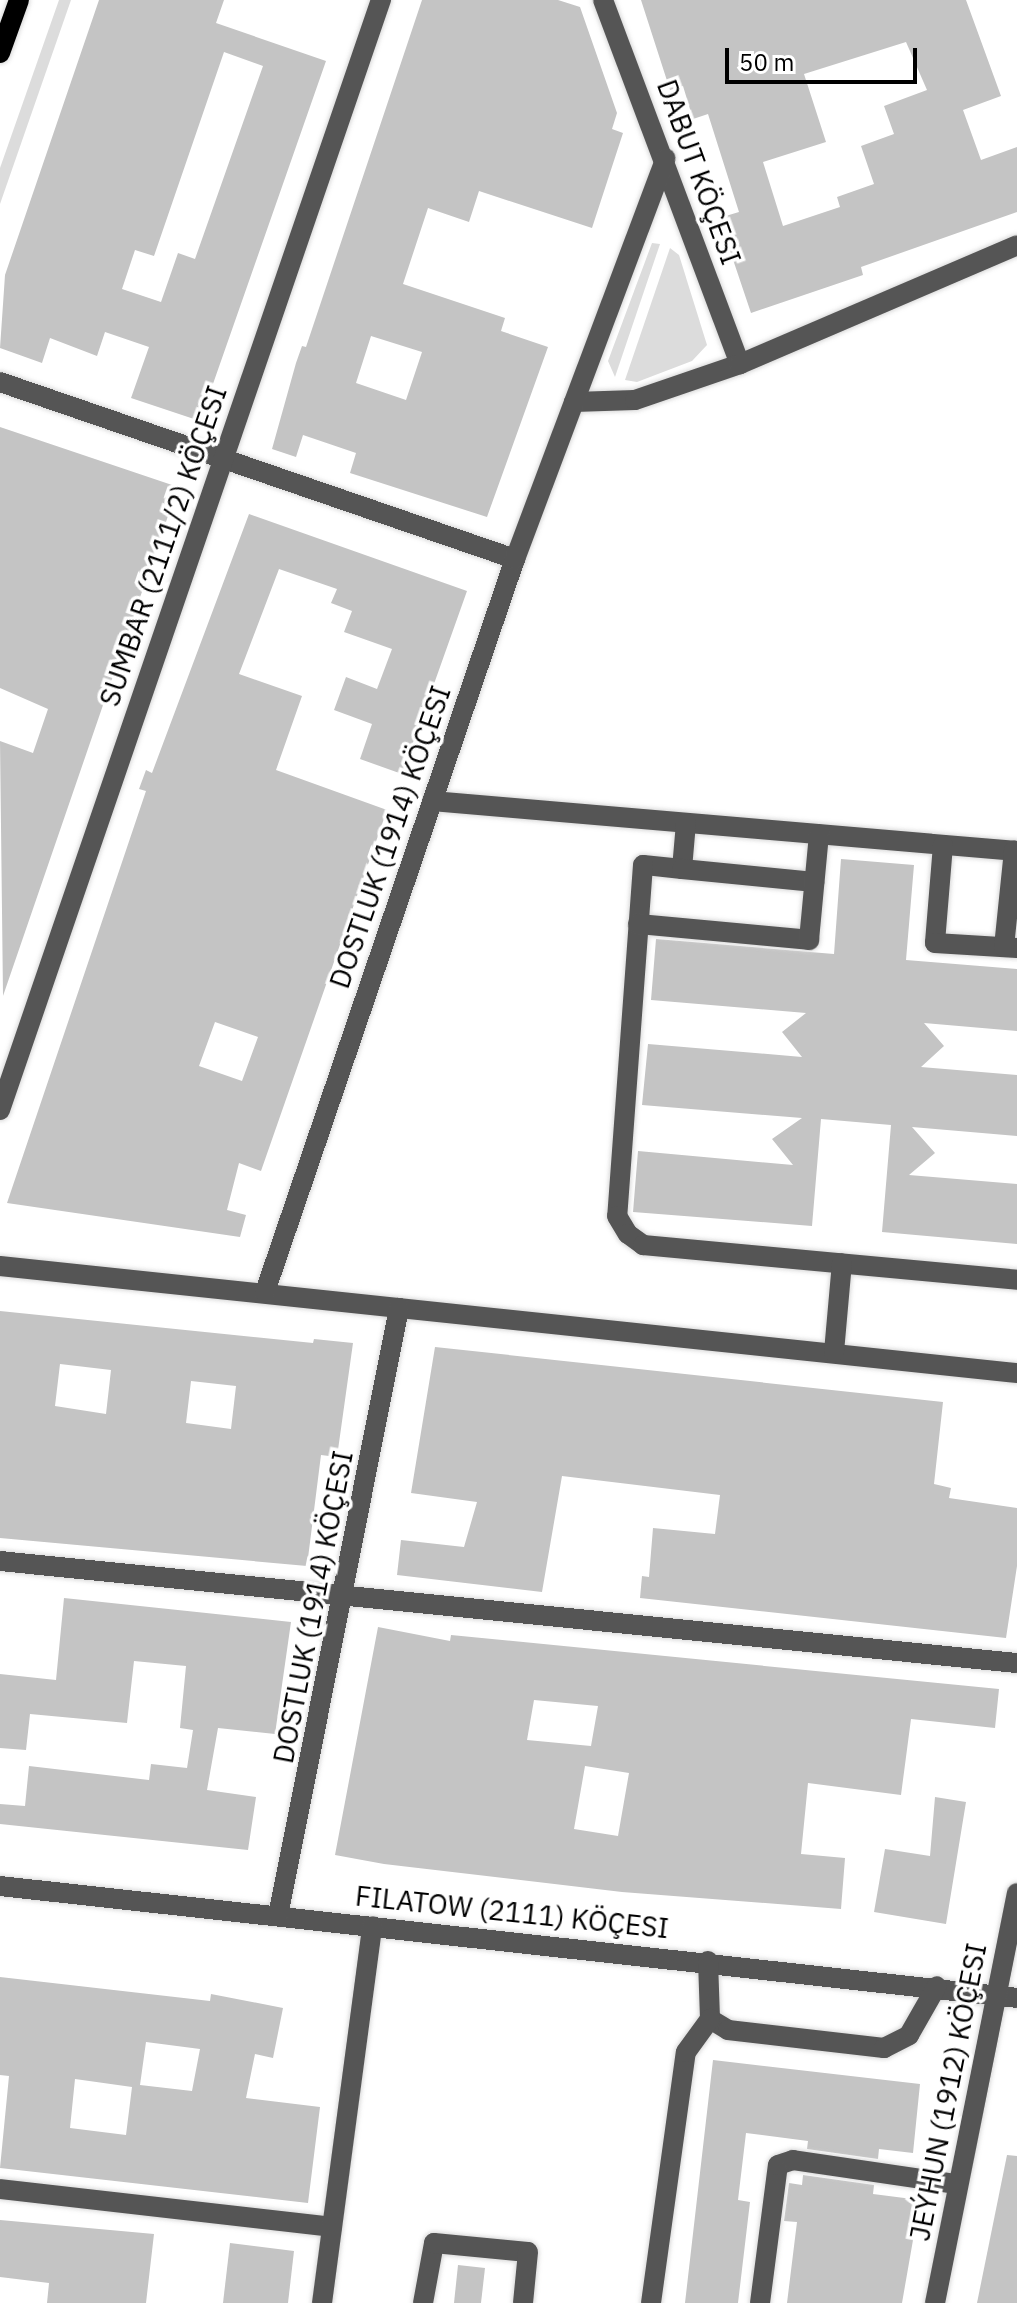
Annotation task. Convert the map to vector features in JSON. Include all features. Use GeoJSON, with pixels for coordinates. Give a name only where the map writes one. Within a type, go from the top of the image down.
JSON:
{"type":"FeatureCollection","features":[{"type":"Feature","properties":{"kind":"main road"},"geometry":{"type":"LineString","coordinates":[[0,53],[19,0]]}},
{"type":"Feature","properties":{"kind":"street","name":"SUMBAR (2111/2) KÖÇESI"},"geometry":{"type":"LineString","coordinates":[[0,1110],[381,0]]}},
{"type":"Feature","properties":{"kind":"street","name":"DABUT KÖÇESI"},"geometry":{"type":"LineString","coordinates":[[603,0],[666,158],[740,364]]}},
{"type":"Feature","properties":{"kind":"street","name":"DOSTLUK (1914) KÖÇESI"},"geometry":{"type":"LineString","coordinates":[[265,1292],[515,559],[666,158]]}},
{"type":"Feature","properties":{"kind":"street"},"geometry":{"type":"LineString","coordinates":[[574,402],[635,400],[740,364],[1017,245]]}},
{"type":"Feature","properties":{"kind":"street"},"geometry":{"type":"LineString","coordinates":[[0,382],[223,456],[515,559]]}},
{"type":"Feature","properties":{"kind":"street"},"geometry":{"type":"LineString","coordinates":[[432,801],[1016,851],[1011,948],[935,943],[943,845]]}},
{"type":"Feature","properties":{"kind":"street"},"geometry":{"type":"LineString","coordinates":[[682,869],[686,823]]}},
{"type":"Feature","properties":{"kind":"street"},"geometry":{"type":"LineString","coordinates":[[638,924],[809,940],[819,834]]}},
{"type":"Feature","properties":{"kind":"street"},"geometry":{"type":"LineString","coordinates":[[814,882],[643,865],[617,1216],[643,1245],[1017,1280]]}},
{"type":"Feature","properties":{"kind":"street"},"geometry":{"type":"LineString","coordinates":[[834,1352],[842,1263]]}},
{"type":"Feature","properties":{"kind":"street"},"geometry":{"type":"LineString","coordinates":[[0,1266],[1017,1373]]}},
{"type":"Feature","properties":{"kind":"street","name":"DOSTLUK (1914) KÖÇESI"},"geometry":{"type":"LineString","coordinates":[[278,1916],[345,1600],[399,1308]]}},
{"type":"Feature","properties":{"kind":"street"},"geometry":{"type":"LineString","coordinates":[[0,1561],[345,1600],[1017,1663]]}},
{"type":"Feature","properties":{"kind":"street","name":"FILATOW (2111) KÖÇESI"},"geometry":{"type":"LineString","coordinates":[[0,1886],[937,1986],[1017,1998]]}},
{"type":"Feature","properties":{"kind":"street","name":"JEÝHUN (1912) KÖÇESI"},"geometry":{"type":"LineString","coordinates":[[935,2303],[955,2184],[1017,1893]]}},
{"type":"Feature","properties":{"kind":"street"},"geometry":{"type":"LineString","coordinates":[[322,2303],[372,1926]]}},
{"type":"Feature","properties":{"kind":"street"},"geometry":{"type":"LineString","coordinates":[[651,2303],[686,2052],[710,2019],[708,1961]]}},
{"type":"Feature","properties":{"kind":"street"},"geometry":{"type":"LineString","coordinates":[[710,2019],[728,2030],[884,2048],[909,2035],[937,1986]]}},
{"type":"Feature","properties":{"kind":"street"},"geometry":{"type":"LineString","coordinates":[[760,2303],[778,2165],[793,2160],[955,2184]]}},
{"type":"Feature","properties":{"kind":"street"},"geometry":{"type":"LineString","coordinates":[[0,2189],[332,2227]]}},
{"type":"Feature","properties":{"kind":"street"},"geometry":{"type":"LineString","coordinates":[[423,2303],[434,2243],[528,2252],[523,2303]]}},
{"type":"Feature","properties":{"kind":"shaded area"},"geometry":{"type":"Polygon","coordinates":[[[59,0],[71,0],[0,204],[0,168],[59,0]]]}},
{"type":"Feature","properties":{"kind":"shaded area"},"geometry":{"type":"Polygon","coordinates":[[[652,243],[660,244],[615,377],[608,361],[652,243]]]}},
{"type":"Feature","properties":{"kind":"shaded area"},"geometry":{"type":"Polygon","coordinates":[[[670,248],[679,255],[707,345],[692,361],[637,382],[625,380],[670,248]]]}},
{"type":"Feature","properties":{"kind":"building"},"geometry":{"type":"Polygon","coordinates":[[[99,0],[224,0],[216,23],[326,61],[200,421],[131,398],[149,347],[105,332],[97,356],[50,338],[42,363],[0,348],[5,275],[99,0]],[[224,52],[154,256],[135,250],[122,289],[161,302],[178,253],[195,259],[263,66],[224,52]]]}},
{"type":"Feature","properties":{"kind":"building"},"geometry":{"type":"Polygon","coordinates":[[[422,0],[558,0],[580,7],[617,113],[612,129],[623,133],[592,228],[479,191],[469,222],[428,208],[403,284],[505,318],[501,331],[548,347],[487,517],[350,473],[356,453],[303,435],[296,457],[272,449],[296,363],[302,346],[306,347],[422,0]],[[371,336],[356,383],[406,400],[422,352],[371,336]]]}},
{"type":"Feature","properties":{"kind":"building"},"geometry":{"type":"Polygon","coordinates":[[[641,0],[966,0],[1001,96],[963,110],[981,160],[1017,147],[1017,212],[861,267],[863,275],[751,313],[719,218],[739,212],[708,114],[693,119],[683,86],[670,90],[641,0]],[[906,42],[804,74],[826,142],[763,162],[783,226],[840,207],[837,197],[874,184],[861,146],[894,134],[884,106],[927,90],[906,42]]]}},
{"type":"Feature","properties":{"kind":"building"},"geometry":{"type":"Polygon","coordinates":[[[0,427],[178,487],[3,996],[0,741],[33,753],[48,709],[0,688],[0,427]]]}},
{"type":"Feature","properties":{"kind":"building"},"geometry":{"type":"Polygon","coordinates":[[[249,514],[467,591],[402,774],[360,759],[372,724],[334,710],[346,677],[377,689],[392,649],[344,632],[352,611],[331,603],[337,589],[279,569],[239,674],[302,696],[276,770],[387,810],[261,1171],[239,1163],[227,1210],[246,1215],[240,1237],[7,1203],[146,791],[139,789],[146,770],[152,773],[249,514]],[[215,1022],[199,1066],[242,1081],[258,1037],[215,1022]]]}},
{"type":"Feature","properties":{"kind":"building"},"geometry":{"type":"Polygon","coordinates":[[[841,859],[914,865],[906,960],[1017,969],[1017,1031],[924,1023],[944,1046],[921,1067],[1017,1075],[1017,1136],[912,1127],[935,1153],[909,1175],[1017,1184],[1017,1244],[882,1232],[891,1125],[821,1119],[812,1226],[633,1212],[638,1151],[793,1165],[772,1139],[802,1118],[642,1105],[648,1044],[802,1057],[782,1032],[806,1013],[651,1000],[656,939],[834,954],[841,859]]]}},
{"type":"Feature","properties":{"kind":"building"},"geometry":{"type":"Polygon","coordinates":[[[0,1311],[313,1343],[314,1339],[353,1343],[337,1457],[321,1455],[307,1566],[0,1538],[0,1311]],[[60,1364],[55,1406],[106,1414],[111,1370],[60,1364]],[[191,1381],[186,1423],[231,1429],[236,1386],[191,1381]]]}},
{"type":"Feature","properties":{"kind":"building"},"geometry":{"type":"Polygon","coordinates":[[[435,1347],[943,1402],[934,1484],[951,1488],[949,1498],[1017,1508],[1017,1566],[1006,1638],[640,1598],[642,1576],[649,1577],[653,1528],[715,1534],[720,1495],[562,1476],[542,1592],[397,1575],[401,1540],[464,1547],[477,1502],[411,1493],[435,1347]]]}},
{"type":"Feature","properties":{"kind":"building"},"geometry":{"type":"Polygon","coordinates":[[[64,1598],[291,1622],[275,1734],[218,1728],[207,1790],[256,1797],[248,1850],[0,1824],[0,1804],[25,1806],[29,1766],[149,1780],[151,1764],[187,1768],[193,1730],[180,1728],[186,1666],[134,1661],[127,1723],[30,1714],[26,1750],[0,1748],[0,1674],[56,1680],[64,1598]]]}},
{"type":"Feature","properties":{"kind":"building"},"geometry":{"type":"Polygon","coordinates":[[[378,1627],[450,1641],[451,1635],[999,1689],[995,1728],[911,1719],[901,1795],[808,1783],[801,1854],[845,1858],[841,1909],[622,1892],[384,1864],[335,1855],[378,1627]],[[534,1700],[527,1740],[591,1746],[598,1706],[534,1700]],[[585,1766],[574,1829],[618,1836],[629,1773],[585,1766]]]}},
{"type":"Feature","properties":{"kind":"building"},"geometry":{"type":"Polygon","coordinates":[[[935,1797],[966,1802],[946,1924],[874,1912],[885,1849],[930,1856],[935,1797]]]}},
{"type":"Feature","properties":{"kind":"building"},"geometry":{"type":"Polygon","coordinates":[[[0,1977],[210,2001],[211,1994],[283,2008],[273,2058],[255,2054],[246,2098],[320,2107],[308,2203],[0,2168],[9,2076],[0,2075],[0,1977]],[[146,2042],[140,2085],[192,2091],[200,2049],[146,2042]],[[75,2079],[70,2128],[126,2135],[132,2087],[75,2079]]]}},
{"type":"Feature","properties":{"kind":"building"},"geometry":{"type":"Polygon","coordinates":[[[713,2060],[920,2084],[913,2153],[879,2149],[878,2159],[807,2149],[808,2141],[746,2133],[738,2200],[750,2202],[738,2303],[685,2303],[713,2060]]]}},
{"type":"Feature","properties":{"kind":"building"},"geometry":{"type":"Polygon","coordinates":[[[1007,2155],[1017,2156],[1017,2303],[977,2303],[1007,2155]]]}},
{"type":"Feature","properties":{"kind":"building"},"geometry":{"type":"Polygon","coordinates":[[[803,2175],[874,2185],[873,2194],[920,2200],[902,2303],[787,2303],[797,2222],[784,2221],[789,2183],[802,2185],[803,2175]]]}},
{"type":"Feature","properties":{"kind":"building"},"geometry":{"type":"Polygon","coordinates":[[[0,2220],[154,2234],[146,2303],[47,2303],[49,2283],[0,2277],[0,2220]]]}},
{"type":"Feature","properties":{"kind":"building"},"geometry":{"type":"Polygon","coordinates":[[[230,2243],[294,2251],[288,2303],[223,2303],[230,2243]]]}},
{"type":"Feature","properties":{"kind":"building"},"geometry":{"type":"Polygon","coordinates":[[[458,2265],[485,2268],[481,2303],[454,2303],[458,2265]]]}}]}
